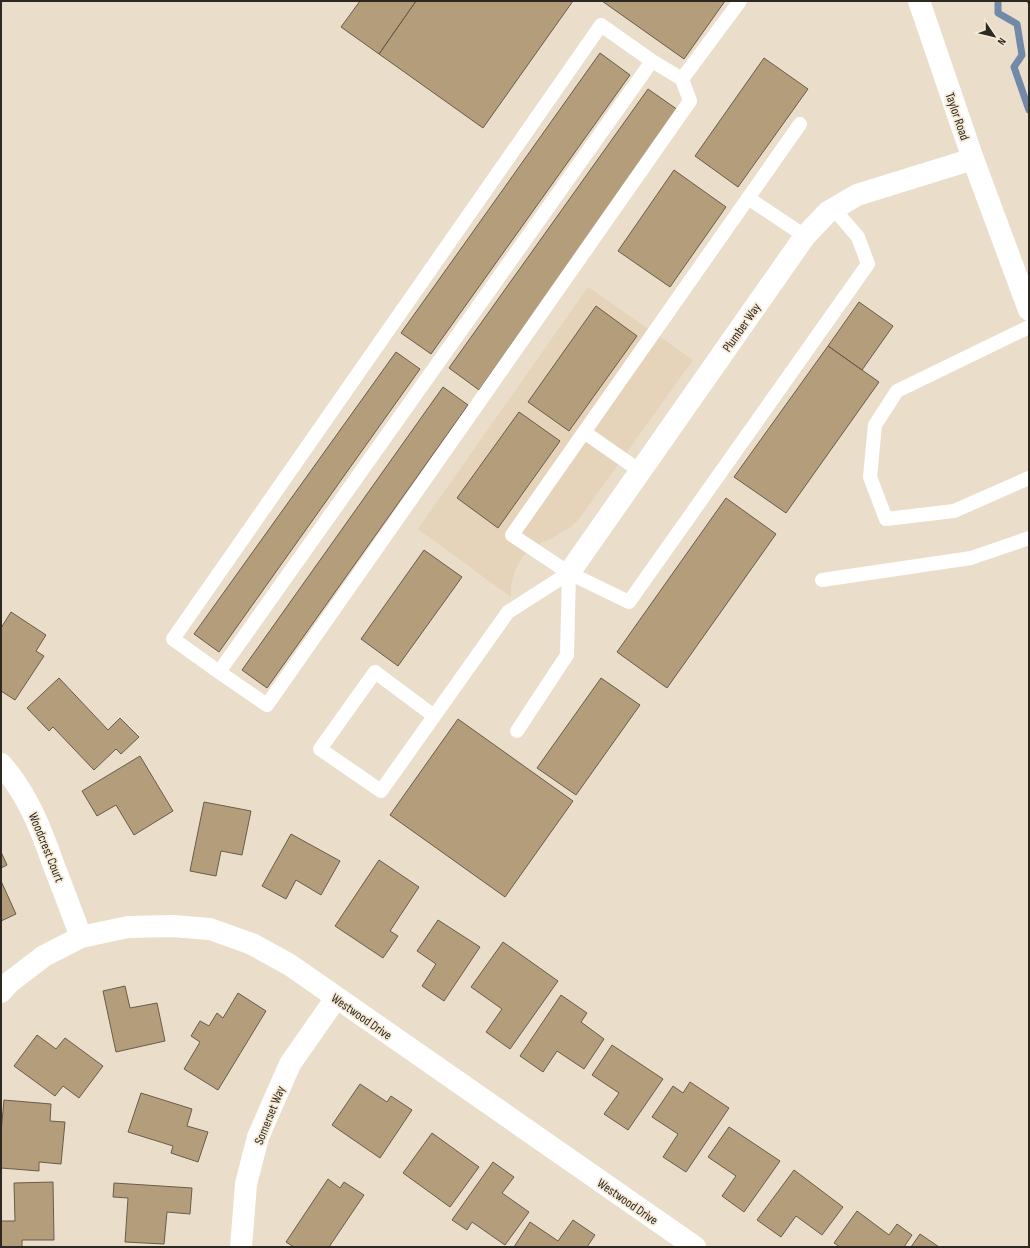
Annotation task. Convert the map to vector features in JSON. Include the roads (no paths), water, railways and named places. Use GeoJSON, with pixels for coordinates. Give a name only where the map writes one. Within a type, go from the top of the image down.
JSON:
{"type":"FeatureCollection","features":[{"type":"Feature","properties":{"kind":"street","name":"Taylor Road"},"geometry":{"type":"LineString","coordinates":[[919,1],[973,159],[1029,310]]}},
{"type":"Feature","properties":{"kind":"street","name":"Plumber Way"},"geometry":{"type":"LineString","coordinates":[[569,573],[805,236],[828,212],[857,195],[973,159]]}},
{"type":"Feature","properties":{"kind":"street","name":"Woodcrest Court"},"geometry":{"type":"LineString","coordinates":[[1,764],[10,774],[27,800],[41,829],[81,937]]}},
{"type":"Feature","properties":{"kind":"street","name":"Westwood Drive"},"geometry":{"type":"LineString","coordinates":[[1,992],[10,982],[44,956],[81,937],[128,927],[172,926],[210,929],[258,948],[290,965],[695,1247]]}},
{"type":"Feature","properties":{"kind":"street","name":"Somerset Way"},"geometry":{"type":"LineString","coordinates":[[241,1247],[246,1184],[258,1137],[290,1064],[336,998]]}},
{"type":"Feature","properties":{"kind":"lane"},"geometry":{"type":"LineString","coordinates":[[682,78],[740,1]]}},
{"type":"Feature","properties":{"kind":"lane"},"geometry":{"type":"LineString","coordinates":[[600,25],[652,61],[682,78],[690,102],[267,705],[173,639],[600,25]]}},
{"type":"Feature","properties":{"kind":"lane"},"geometry":{"type":"LineString","coordinates":[[219,672],[652,61]]}},
{"type":"Feature","properties":{"kind":"lane"},"geometry":{"type":"LineString","coordinates":[[800,124],[512,535],[569,573],[629,602],[868,264],[858,237],[834,209]]}},
{"type":"Feature","properties":{"kind":"lane"},"geometry":{"type":"LineString","coordinates":[[748,198],[805,236]]}},
{"type":"Feature","properties":{"kind":"lane"},"geometry":{"type":"LineString","coordinates":[[1029,327],[897,391],[875,424],[870,477],[886,519],[954,511],[1029,478]]}},
{"type":"Feature","properties":{"kind":"lane"},"geometry":{"type":"LineString","coordinates":[[584,432],[640,471]]}},
{"type":"Feature","properties":{"kind":"lane"},"geometry":{"type":"LineString","coordinates":[[822,580],[971,558],[1029,538]]}},
{"type":"Feature","properties":{"kind":"lane"},"geometry":{"type":"LineString","coordinates":[[434,716],[376,672],[320,748],[381,791],[508,612],[569,573]]}},
{"type":"Feature","properties":{"kind":"lane"},"geometry":{"type":"LineString","coordinates":[[517,731],[567,655],[569,573]]}},
{"type":"Feature","properties":{"kind":"waterway"},"geometry":{"type":"LineString","coordinates":[[998,1],[998,13],[1017,24],[1022,55],[1014,67],[1029,110]]}}]}
